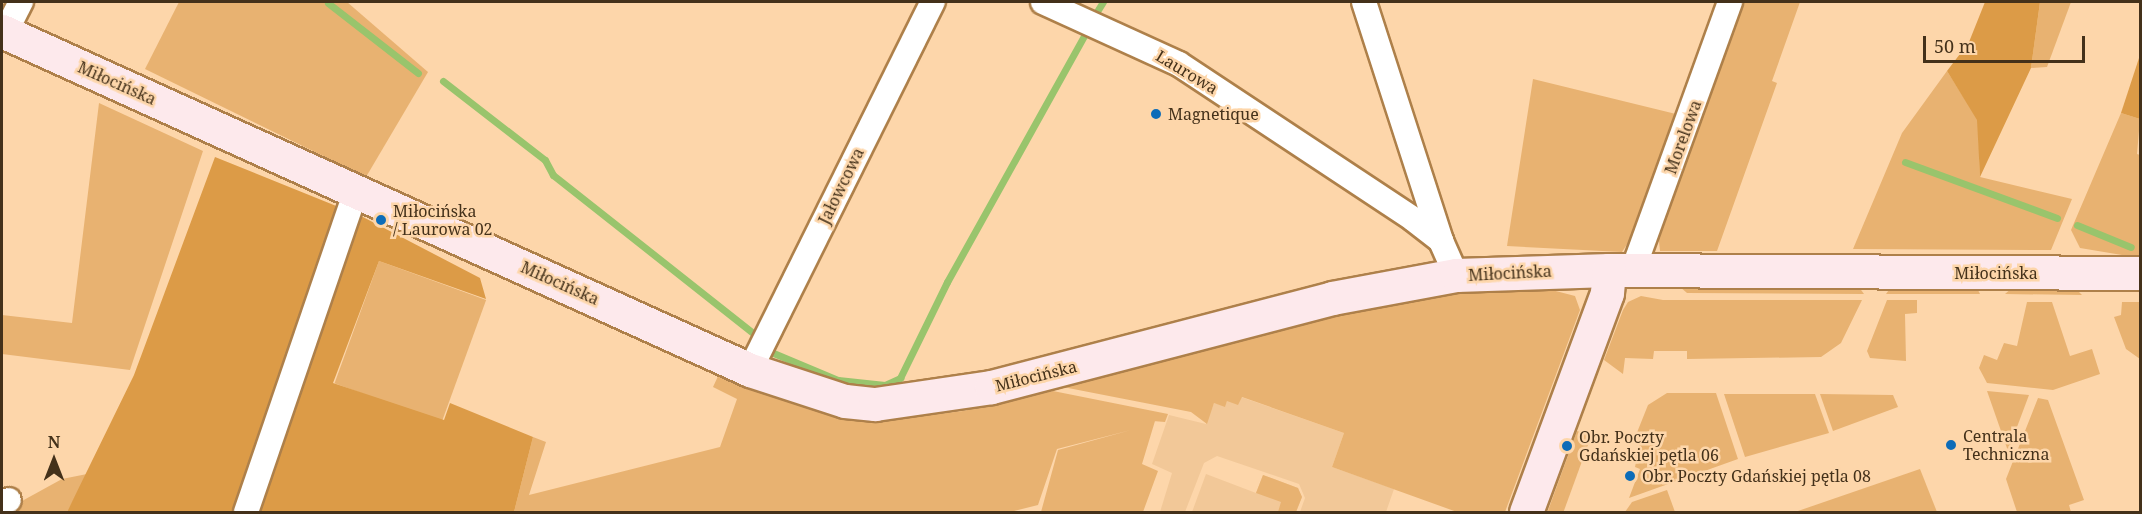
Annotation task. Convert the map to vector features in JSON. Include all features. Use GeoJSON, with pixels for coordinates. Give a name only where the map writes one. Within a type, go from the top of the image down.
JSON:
{"type":"FeatureCollection","features":[{"type":"Feature","properties":{"kind":"street"},"geometry":{"type":"LineString","coordinates":[[3,32],[21,2]]}},
{"type":"Feature","properties":{"kind":"street","name":"Jałowcowa"},"geometry":{"type":"LineString","coordinates":[[750,369],[933,2]]}},
{"type":"Feature","properties":{"kind":"street","name":"Laurowa"},"geometry":{"type":"LineString","coordinates":[[1043,2],[1179,64],[1413,219],[1441,241]]}},
{"type":"Feature","properties":{"kind":"street","name":"Laurowa"},"geometry":{"type":"LineString","coordinates":[[1364,2],[1441,241],[1456,275]]}},
{"type":"Feature","properties":{"kind":"street","name":"Morelowa"},"geometry":{"type":"LineString","coordinates":[[1621,270],[1730,2]]}},
{"type":"Feature","properties":{"kind":"street","name":"Miłocińska"},"geometry":{"type":"LineString","coordinates":[[3,32],[750,369],[845,401],[874,404],[935,398],[1054,372],[1332,298],[1456,275],[1621,270],[2140,273]]}},
{"type":"Feature","properties":{"kind":"street"},"geometry":{"type":"LineString","coordinates":[[246,513],[356,191]]}},
{"type":"Feature","properties":{"kind":"street"},"geometry":{"type":"LineString","coordinates":[[1526,513],[1607,293],[1621,270]]}},
{"type":"Feature","properties":{"kind":"shaded area"},"geometry":{"type":"Polygon","coordinates":[[[179,2],[347,2],[428,72],[366,177],[145,69],[179,2]]]}},
{"type":"Feature","properties":{"kind":"shaded area"},"geometry":{"type":"Polygon","coordinates":[[[1738,2],[1800,2],[1772,81],[1777,83],[1717,251],[1660,251],[1658,232],[1738,2]]]}},
{"type":"Feature","properties":{"kind":"shaded area"},"geometry":{"type":"Polygon","coordinates":[[[1985,2],[2040,2],[2031,68],[1980,177],[1977,120],[1947,71],[1969,42],[1985,2]]]}},
{"type":"Feature","properties":{"kind":"shaded area"},"geometry":{"type":"Polygon","coordinates":[[[2040,2],[2071,2],[2047,67],[2031,68],[2040,2]]]}},
{"type":"Feature","properties":{"kind":"shaded area"},"geometry":{"type":"Polygon","coordinates":[[[2140,55],[2140,119],[2121,113],[2140,55]]]}},
{"type":"Feature","properties":{"kind":"shaded area"},"geometry":{"type":"Polygon","coordinates":[[[1947,71],[1978,120],[1980,177],[2072,199],[2051,250],[1853,249],[1902,133],[1947,71]]]}},
{"type":"Feature","properties":{"kind":"shaded area"},"geometry":{"type":"Polygon","coordinates":[[[1533,79],[1680,115],[1641,223],[1622,252],[1507,246],[1533,79]]]}},
{"type":"Feature","properties":{"kind":"shaded area"},"geometry":{"type":"Polygon","coordinates":[[[99,103],[203,151],[130,370],[2,354],[2,315],[72,323],[99,103]]]}},
{"type":"Feature","properties":{"kind":"shaded area"},"geometry":{"type":"Polygon","coordinates":[[[2121,113],[2140,119],[2137,154],[2140,155],[2140,258],[2080,248],[2071,230],[2121,113]]]}},
{"type":"Feature","properties":{"kind":"shaded area"},"geometry":{"type":"Polygon","coordinates":[[[215,157],[361,216],[480,278],[486,299],[379,261],[333,383],[444,420],[450,403],[533,437],[514,512],[67,512],[134,375],[215,157]]]}},
{"type":"Feature","properties":{"kind":"shaded area"},"geometry":{"type":"Polygon","coordinates":[[[379,261],[486,300],[442,422],[335,383],[379,261]]]}},
{"type":"Feature","properties":{"kind":"shaded area"},"geometry":{"type":"Polygon","coordinates":[[[1856,283],[1864,294],[1687,293],[1679,286],[1856,283]]]}},
{"type":"Feature","properties":{"kind":"shaded area"},"geometry":{"type":"Polygon","coordinates":[[[1894,283],[1977,288],[1980,294],[1886,294],[1894,283]]]}},
{"type":"Feature","properties":{"kind":"shaded area"},"geometry":{"type":"Polygon","coordinates":[[[2073,286],[2082,295],[2005,294],[2012,288],[2073,286]]]}},
{"type":"Feature","properties":{"kind":"shaded area"},"geometry":{"type":"Polygon","coordinates":[[[1548,289],[1575,296],[1580,310],[1505,512],[1457,512],[1332,467],[1344,433],[1242,397],[1238,405],[1227,401],[1225,407],[1214,403],[1207,424],[1191,412],[1063,387],[1369,307],[1441,294],[1548,289]]]}},
{"type":"Feature","properties":{"kind":"shaded area"},"geometry":{"type":"Polygon","coordinates":[[[1641,296],[1663,300],[1862,300],[1841,343],[1821,357],[1687,359],[1687,351],[1654,351],[1653,359],[1625,358],[1623,374],[1604,360],[1623,310],[1628,302],[1641,296]]]}},
{"type":"Feature","properties":{"kind":"shaded area"},"geometry":{"type":"Polygon","coordinates":[[[1887,300],[1917,300],[1917,313],[1905,314],[1906,361],[1870,358],[1867,351],[1887,300]]]}},
{"type":"Feature","properties":{"kind":"shaded area"},"geometry":{"type":"Polygon","coordinates":[[[2027,302],[2052,302],[2070,356],[2092,349],[2100,374],[2053,390],[1987,383],[1979,368],[1984,355],[1997,360],[2004,343],[2017,346],[2027,302]]]}},
{"type":"Feature","properties":{"kind":"shaded area"},"geometry":{"type":"Polygon","coordinates":[[[2122,302],[2140,302],[2140,359],[2126,349],[2114,317],[2121,315],[2122,302]]]}},
{"type":"Feature","properties":{"kind":"shaded area"},"geometry":{"type":"Polygon","coordinates":[[[720,372],[844,420],[890,420],[963,411],[1053,391],[1168,414],[1165,422],[1155,421],[1142,464],[1158,471],[1143,512],[1041,512],[1058,450],[1131,430],[1057,449],[1038,505],[1010,512],[514,512],[533,437],[546,442],[529,495],[720,447],[737,399],[713,387],[720,372]]]}},
{"type":"Feature","properties":{"kind":"shaded area"},"geometry":{"type":"Polygon","coordinates":[[[1987,391],[2029,395],[2008,451],[1987,391]]]}},
{"type":"Feature","properties":{"kind":"shaded area"},"geometry":{"type":"Polygon","coordinates":[[[1667,393],[1716,393],[1738,459],[1629,498],[1640,469],[1635,467],[1641,437],[1636,435],[1648,405],[1667,393]]]}},
{"type":"Feature","properties":{"kind":"shaded area"},"geometry":{"type":"Polygon","coordinates":[[[1724,394],[1815,394],[1829,433],[1745,457],[1724,394]]]}},
{"type":"Feature","properties":{"kind":"shaded area"},"geometry":{"type":"Polygon","coordinates":[[[1820,394],[1893,395],[1898,407],[1833,431],[1820,394]]]}},
{"type":"Feature","properties":{"kind":"shaded area"},"geometry":{"type":"Polygon","coordinates":[[[1241,397],[1344,433],[1332,467],[1394,489],[1386,512],[1300,512],[1305,498],[1299,484],[1217,456],[1204,463],[1185,512],[1160,512],[1172,473],[1152,464],[1169,415],[1206,424],[1214,403],[1225,406],[1227,401],[1241,397]]]}},
{"type":"Feature","properties":{"kind":"shaded area"},"geometry":{"type":"Polygon","coordinates":[[[2038,398],[2048,400],[2084,500],[2069,505],[2071,512],[2017,512],[2006,479],[2038,398]]]}},
{"type":"Feature","properties":{"kind":"shaded area"},"geometry":{"type":"Polygon","coordinates":[[[1577,431],[1591,436],[1563,512],[1548,512],[1577,431]]]}},
{"type":"Feature","properties":{"kind":"shaded area"},"geometry":{"type":"Polygon","coordinates":[[[1920,469],[1937,512],[1795,512],[1920,469]]]}},
{"type":"Feature","properties":{"kind":"shaded area"},"geometry":{"type":"Polygon","coordinates":[[[87,474],[67,512],[2,512],[62,479],[87,474]]]}},
{"type":"Feature","properties":{"kind":"shaded area"},"geometry":{"type":"Polygon","coordinates":[[[1206,474],[1256,493],[1263,475],[1298,488],[1302,497],[1296,512],[1192,512],[1206,474]]]}},
{"type":"Feature","properties":{"kind":"shaded area"},"geometry":{"type":"Polygon","coordinates":[[[1263,475],[1298,488],[1302,497],[1296,512],[1278,512],[1281,502],[1256,493],[1263,475]]]}},
{"type":"Feature","properties":{"kind":"shaded area"},"geometry":{"type":"Polygon","coordinates":[[[1667,490],[1675,512],[1625,512],[1632,502],[1667,490]]]}},
{"type":"Feature","properties":{"kind":"waterway"},"geometry":{"type":"LineString","coordinates":[[1096,13],[1103,2]]}},
{"type":"Feature","properties":{"kind":"waterway"},"geometry":{"type":"LineString","coordinates":[[328,3],[418,73]]}},
{"type":"Feature","properties":{"kind":"waterway"},"geometry":{"type":"LineString","coordinates":[[771,352],[838,380],[885,385],[900,378],[947,282],[1085,34]]}},
{"type":"Feature","properties":{"kind":"waterway"},"geometry":{"type":"LineString","coordinates":[[443,81],[545,160],[553,175],[754,334]]}},
{"type":"Feature","properties":{"kind":"waterway"},"geometry":{"type":"LineString","coordinates":[[1905,162],[2057,218]]}},
{"type":"Feature","properties":{"kind":"waterway"},"geometry":{"type":"LineString","coordinates":[[2077,225],[2131,247]]}},
{"type":"Feature","properties":{"kind":"place","name":"Magnetique"},"geometry":{"type":"Point","coordinates":[1156,114]}},
{"type":"Feature","properties":{"kind":"place","name":"Miłocińska / Laurowa 02"},"geometry":{"type":"Point","coordinates":[381,220]}},
{"type":"Feature","properties":{"kind":"place","name":"Centrala Techniczna"},"geometry":{"type":"Point","coordinates":[1951,445]}},
{"type":"Feature","properties":{"kind":"place","name":"Obr. Poczty Gdańskiej pętla 06"},"geometry":{"type":"Point","coordinates":[1567,446]}},
{"type":"Feature","properties":{"kind":"place","name":"Obr. Poczty Gdańskiej pętla 08"},"geometry":{"type":"Point","coordinates":[1630,476]}}]}
